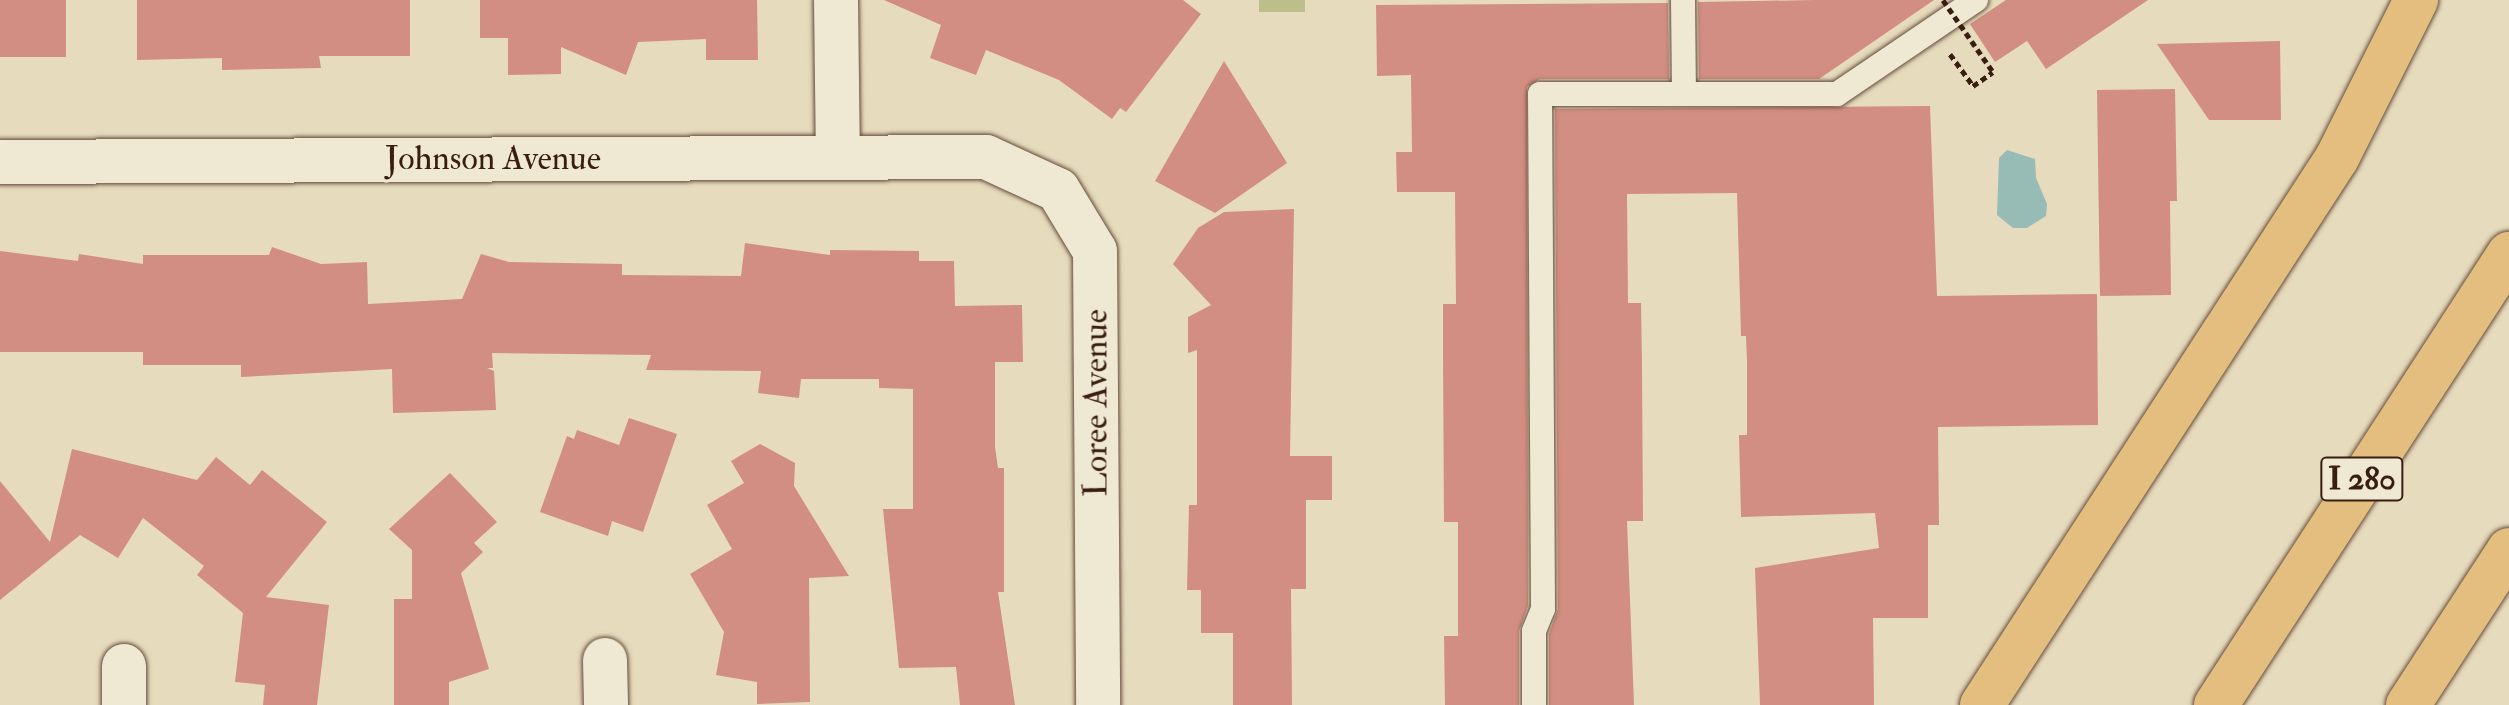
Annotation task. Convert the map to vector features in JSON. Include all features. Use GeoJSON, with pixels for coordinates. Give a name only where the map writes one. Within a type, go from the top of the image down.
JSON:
{"type":"FeatureCollection","features":[{"type":"Feature","properties":{"kind":"highway"},"geometry":{"type":"LineString","coordinates":[[1982,705],[2337,158],[2416,0]]}},
{"type":"Feature","properties":{"kind":"highway","name":"I 280"},"geometry":{"type":"LineString","coordinates":[[2216,705],[2509,254]]}},
{"type":"Feature","properties":{"kind":"highway"},"geometry":{"type":"LineString","coordinates":[[2408,705],[2509,550]]}},
{"type":"Feature","properties":{"kind":"street"},"geometry":{"type":"LineString","coordinates":[[836,0],[838,157]]}},
{"type":"Feature","properties":{"kind":"street","name":"Johnson Avenue"},"geometry":{"type":"LineString","coordinates":[[0,162],[986,157]]}},
{"type":"Feature","properties":{"kind":"street","name":"Loree Avenue"},"geometry":{"type":"LineString","coordinates":[[986,157],[1058,190],[1095,251],[1098,705]]}},
{"type":"Feature","properties":{"kind":"street"},"geometry":{"type":"LineString","coordinates":[[605,660],[606,705]]}},
{"type":"Feature","properties":{"kind":"lane"},"geometry":{"type":"LineString","coordinates":[[1683,0],[1684,93]]}},
{"type":"Feature","properties":{"kind":"lane"},"geometry":{"type":"LineString","coordinates":[[1534,705],[1534,631],[1543,609],[1540,94],[1837,94],[1976,0]]}},
{"type":"Feature","properties":{"kind":"path"},"geometry":{"type":"LineString","coordinates":[[1943,0],[1993,72],[1973,86],[1945,47]]}},
{"type":"Feature","properties":{"kind":"green space"},"geometry":{"type":"Polygon","coordinates":[[[1259,0],[1305,0],[1305,12],[1259,12],[1259,0]]]}},
{"type":"Feature","properties":{"kind":"water"},"geometry":{"type":"Polygon","coordinates":[[[2007,150],[2035,159],[2036,178],[2047,204],[2046,216],[2027,228],[2013,228],[1997,215],[1999,158],[2007,150]]]}},
{"type":"Feature","properties":{"kind":"building"},"geometry":{"type":"Polygon","coordinates":[[[0,0],[66,0],[66,57],[0,57],[0,0]]]}},
{"type":"Feature","properties":{"kind":"building"},"geometry":{"type":"Polygon","coordinates":[[[137,0],[410,0],[410,56],[319,56],[321,68],[222,70],[222,58],[137,60],[137,0]]]}},
{"type":"Feature","properties":{"kind":"building"},"geometry":{"type":"Polygon","coordinates":[[[480,0],[757,0],[758,60],[706,60],[706,39],[638,42],[626,75],[561,47],[561,74],[508,75],[508,38],[480,38],[480,0]]]}},
{"type":"Feature","properties":{"kind":"building"},"geometry":{"type":"Polygon","coordinates":[[[884,0],[1183,0],[1201,14],[1126,112],[1120,108],[1112,119],[1059,80],[986,50],[976,75],[930,58],[941,25],[884,0]]]}},
{"type":"Feature","properties":{"kind":"building"},"geometry":{"type":"Polygon","coordinates":[[[1934,0],[1819,79],[1699,79],[1698,2],[1934,0]]]}},
{"type":"Feature","properties":{"kind":"building"},"geometry":{"type":"Polygon","coordinates":[[[2006,0],[2148,0],[2046,69],[2027,41],[1995,62],[1970,24],[2006,0]]]}},
{"type":"Feature","properties":{"kind":"building"},"geometry":{"type":"Polygon","coordinates":[[[1668,3],[1669,79],[1540,79],[1527,87],[1528,606],[1519,631],[1519,705],[1445,705],[1444,636],[1458,636],[1458,522],[1444,522],[1443,304],[1456,304],[1455,192],[1397,192],[1396,152],[1412,152],[1411,75],[1377,76],[1376,5],[1668,3]]]}},
{"type":"Feature","properties":{"kind":"building"},"geometry":{"type":"Polygon","coordinates":[[[2280,41],[2281,120],[2209,120],[2157,44],[2280,41]]]}},
{"type":"Feature","properties":{"kind":"building"},"geometry":{"type":"Polygon","coordinates":[[[1224,61],[1287,163],[1215,213],[1155,181],[1224,61]]]}},
{"type":"Feature","properties":{"kind":"building"},"geometry":{"type":"Polygon","coordinates":[[[2175,89],[2177,201],[2170,201],[2171,295],[2100,296],[2097,90],[2175,89]]]}},
{"type":"Feature","properties":{"kind":"building"},"geometry":{"type":"Polygon","coordinates":[[[1930,106],[1937,296],[2097,294],[2098,425],[1938,427],[1939,525],[1928,525],[1928,618],[1873,618],[1874,705],[1760,705],[1755,568],[1879,548],[1875,513],[1741,517],[1739,435],[1747,435],[1747,360],[1746,336],[1741,336],[1737,193],[1627,194],[1628,303],[1641,303],[1642,365],[1643,521],[1627,521],[1634,705],[1549,705],[1549,634],[1558,609],[1555,109],[1930,106]]]}},
{"type":"Feature","properties":{"kind":"building"},"geometry":{"type":"Polygon","coordinates":[[[1294,209],[1290,456],[1332,456],[1332,500],[1306,500],[1306,589],[1291,589],[1292,705],[1233,705],[1233,633],[1201,633],[1201,590],[1187,590],[1189,505],[1197,505],[1197,350],[1188,353],[1188,317],[1211,305],[1173,264],[1198,228],[1224,212],[1294,209]]]}},
{"type":"Feature","properties":{"kind":"building"},"geometry":{"type":"Polygon","coordinates":[[[745,243],[830,255],[830,250],[919,251],[919,261],[954,261],[955,306],[1022,305],[1023,362],[995,362],[995,447],[998,468],[1004,468],[1004,592],[998,592],[1015,705],[960,705],[956,667],[899,668],[883,509],[913,509],[913,389],[879,388],[879,379],[801,379],[799,398],[758,393],[761,371],[646,370],[651,355],[492,353],[493,368],[487,368],[494,371],[496,410],[393,413],[392,369],[241,377],[241,365],[143,365],[143,352],[0,352],[0,251],[78,261],[79,254],[143,264],[143,255],[269,255],[272,247],[321,264],[367,262],[368,304],[462,299],[481,254],[509,262],[622,264],[622,275],[741,276],[745,243]]]}},
{"type":"Feature","properties":{"kind":"building"},"geometry":{"type":"Polygon","coordinates":[[[629,418],[677,434],[643,532],[612,521],[608,536],[540,512],[567,436],[574,439],[577,430],[619,445],[629,418]]]}},
{"type":"Feature","properties":{"kind":"building"},"geometry":{"type":"Polygon","coordinates":[[[760,444],[795,463],[794,486],[849,576],[809,578],[810,702],[757,704],[757,682],[716,675],[724,632],[690,574],[732,549],[707,505],[744,483],[731,461],[760,444]]]}},
{"type":"Feature","properties":{"kind":"building"},"geometry":{"type":"Polygon","coordinates":[[[72,449],[197,480],[216,457],[250,485],[262,470],[327,522],[266,597],[329,605],[317,705],[263,705],[265,685],[235,682],[243,613],[197,575],[204,566],[143,518],[118,558],[80,535],[0,600],[0,481],[50,542],[72,449]]]}},
{"type":"Feature","properties":{"kind":"building"},"geometry":{"type":"Polygon","coordinates":[[[450,473],[497,522],[474,543],[483,552],[461,573],[489,669],[449,682],[449,705],[394,705],[394,599],[412,599],[412,550],[389,529],[450,473]]]}}]}
